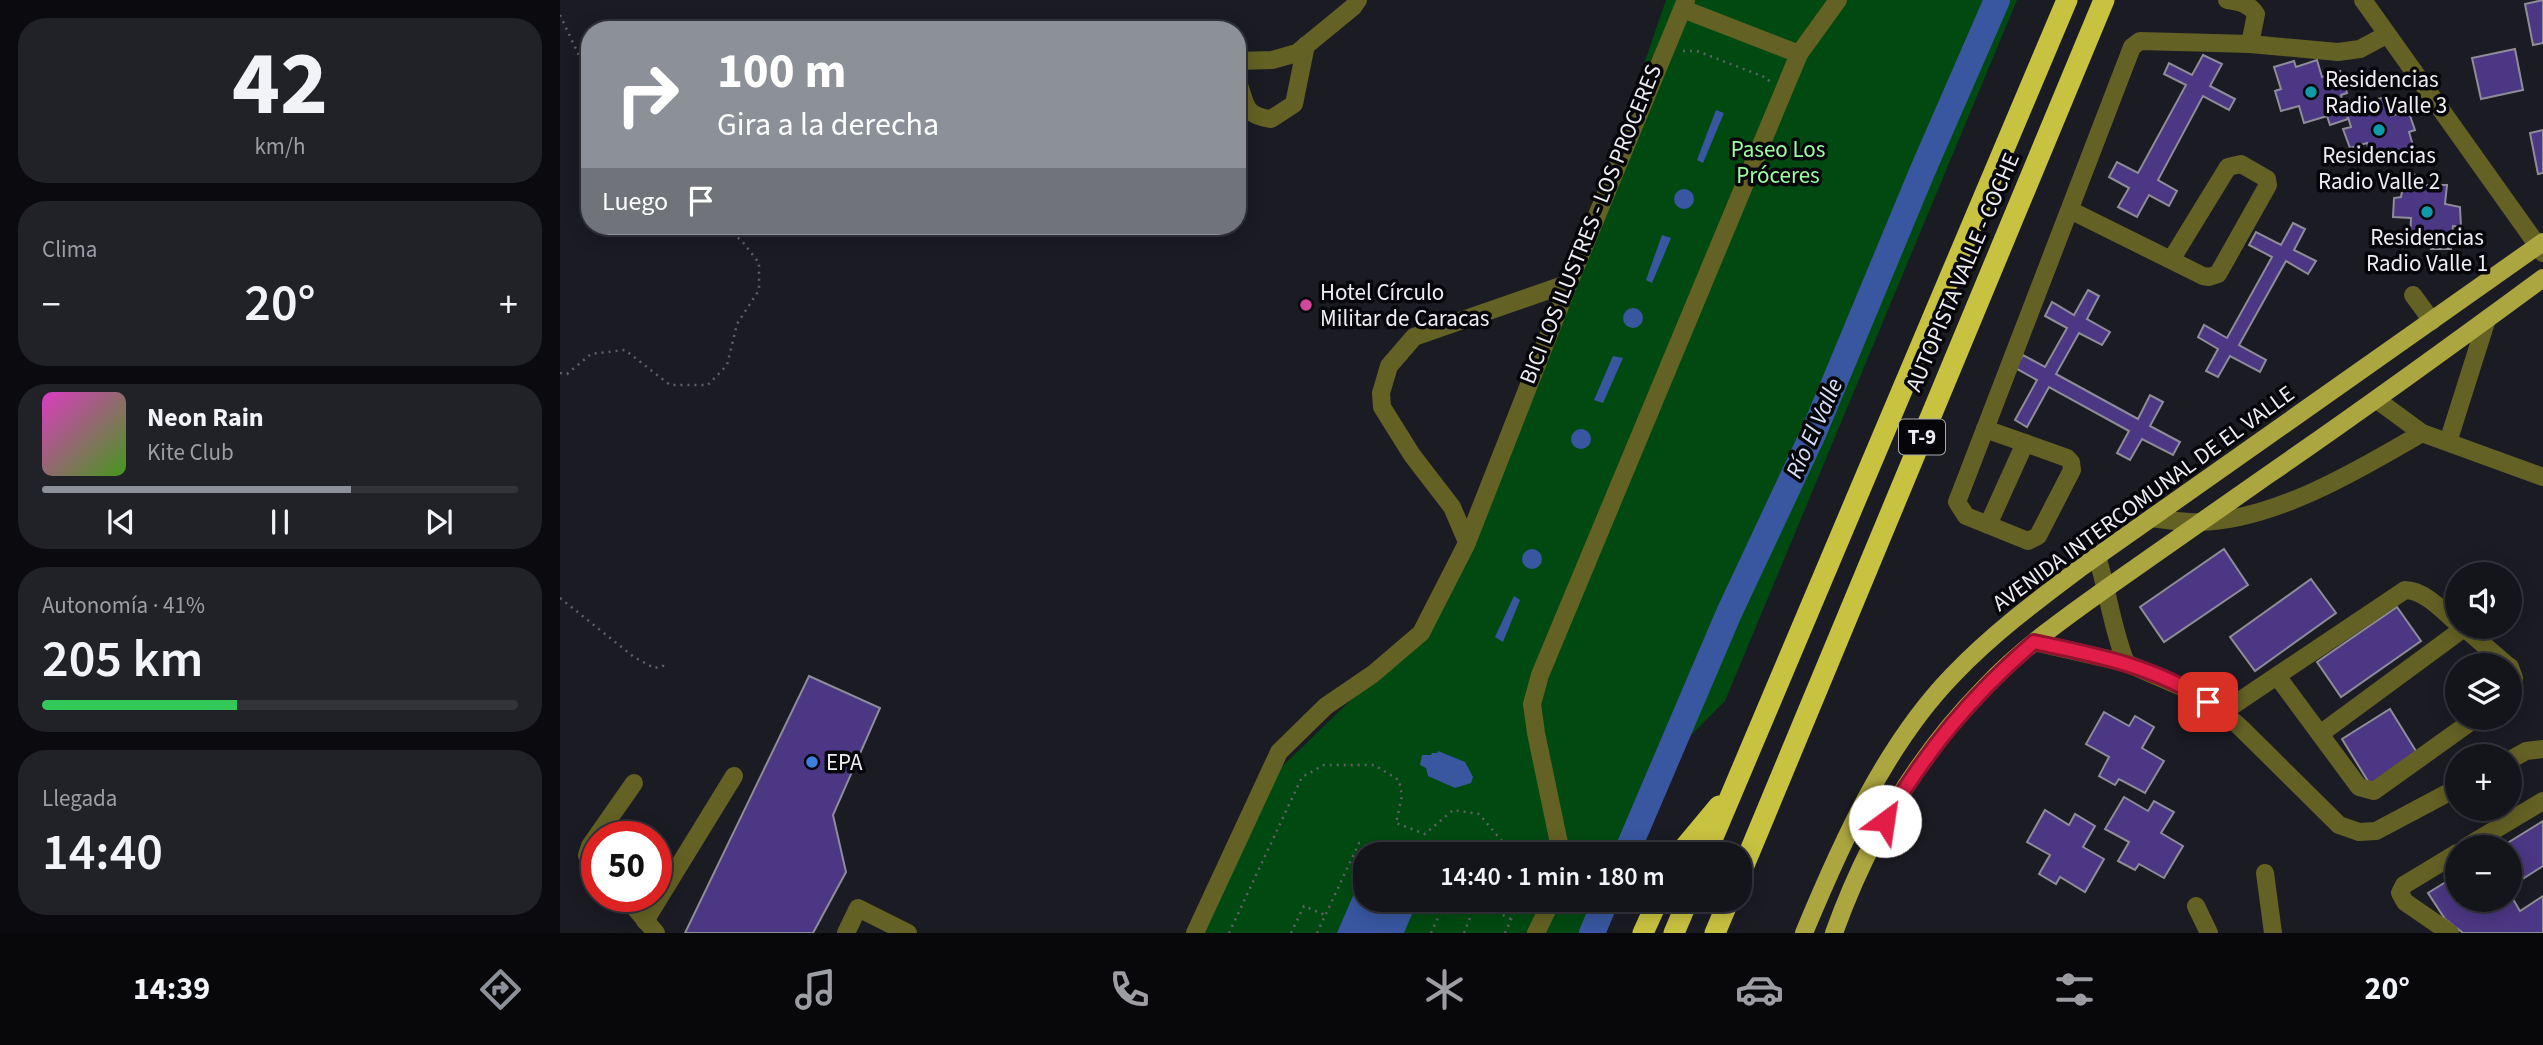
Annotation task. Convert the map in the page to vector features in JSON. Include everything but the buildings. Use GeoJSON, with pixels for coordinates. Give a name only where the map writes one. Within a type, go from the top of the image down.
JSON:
{"type":"FeatureCollection","features":[{"type":"Feature","properties":{"kind":"highway","name":"AUTOPISTA VALLE - COCHE"},"geometry":{"type":"LineString","coordinates":[[1711,842],[2067,0]]}},
{"type":"Feature","properties":{"kind":"highway","name":"AUTOPISTA VALLE - COCHE"},"geometry":{"type":"LineString","coordinates":[[1752,846],[2104,0]]}},
{"type":"Feature","properties":{"kind":"highway"},"geometry":{"type":"LineString","coordinates":[[1689,842],[1731,791]]}},
{"type":"Feature","properties":{"kind":"highway"},"geometry":{"type":"LineString","coordinates":[[1643,933],[1653,912]]}},
{"type":"Feature","properties":{"kind":"highway"},"geometry":{"type":"LineString","coordinates":[[1674,933],[1683,912]]}},
{"type":"Feature","properties":{"kind":"highway"},"geometry":{"type":"LineString","coordinates":[[1715,933],[1724,912]]}},
{"type":"Feature","properties":{"kind":"main road","name":"AVENIDA INTERCOMUNAL DE EL VALLE"},"geometry":{"type":"LineString","coordinates":[[1804,933],[1848,834],[1901,741],[1952,676],[1983,646],[2028,607],[2097,556],[2541,247]]}},
{"type":"Feature","properties":{"kind":"main road"},"geometry":{"type":"LineString","coordinates":[[1834,933],[1860,866],[1914,774],[1985,686],[2034,642],[2107,588],[2377,400],[2543,278]]}},
{"type":"Feature","properties":{"kind":"street"},"geometry":{"type":"LineString","coordinates":[[1246,61],[1272,60],[1297,53],[1358,0]]}},
{"type":"Feature","properties":{"kind":"street"},"geometry":{"type":"LineString","coordinates":[[1559,842],[1532,704],[1540,675],[1799,54],[1838,0]]}},
{"type":"Feature","properties":{"kind":"street"},"geometry":{"type":"LineString","coordinates":[[2227,0],[2252,7],[2256,14],[2250,44]]}},
{"type":"Feature","properties":{"kind":"street"},"geometry":{"type":"LineString","coordinates":[[2363,0],[2386,36],[2541,247]]}},
{"type":"Feature","properties":{"kind":"street"},"geometry":{"type":"LineString","coordinates":[[1195,933],[1279,752],[1326,706],[1373,674],[1421,633],[1467,542],[1569,283],[1684,4],[1799,54]]}},
{"type":"Feature","properties":{"kind":"street"},"geometry":{"type":"LineString","coordinates":[[1985,429],[2067,458],[2071,462],[2072,470],[2034,540],[2028,541],[1966,516],[1957,502],[1985,429],[2070,209],[2132,47],[2140,41],[2250,44],[2338,52],[2360,49],[2386,36]]}},
{"type":"Feature","properties":{"kind":"street"},"geometry":{"type":"LineString","coordinates":[[1246,105],[1248,111],[1256,117],[1271,119],[1294,104],[1306,45]]}},
{"type":"Feature","properties":{"kind":"street"},"geometry":{"type":"LineString","coordinates":[[2070,209],[2171,260],[2203,276],[2209,277],[2218,274],[2268,184],[2267,179],[2241,164],[2235,163],[2228,167],[2171,260]]}},
{"type":"Feature","properties":{"kind":"street"},"geometry":{"type":"LineString","coordinates":[[1467,542],[1452,508],[1412,455],[1382,407],[1381,393],[1389,366],[1414,337],[1569,283]]}},
{"type":"Feature","properties":{"kind":"street"},"geometry":{"type":"LineString","coordinates":[[2413,295],[2432,321]]}},
{"type":"Feature","properties":{"kind":"street"},"geometry":{"type":"LineString","coordinates":[[2448,442],[2487,319]]}},
{"type":"Feature","properties":{"kind":"street"},"geometry":{"type":"LineString","coordinates":[[2377,400],[2421,433],[2543,477]]}},
{"type":"Feature","properties":{"kind":"street"},"geometry":{"type":"LineString","coordinates":[[2151,518],[2200,523],[2249,516],[2334,482],[2421,433]]}},
{"type":"Feature","properties":{"kind":"street"},"geometry":{"type":"LineString","coordinates":[[1988,525],[2025,443]]}},
{"type":"Feature","properties":{"kind":"street"},"geometry":{"type":"LineString","coordinates":[[2097,556],[2107,588],[2115,638],[2126,663]]}},
{"type":"Feature","properties":{"kind":"street"},"geometry":{"type":"LineString","coordinates":[[2223,712],[2405,590],[2413,590],[2422,595],[2445,613]]}},
{"type":"Feature","properties":{"kind":"street"},"geometry":{"type":"LineString","coordinates":[[2320,734],[2445,638]]}},
{"type":"Feature","properties":{"kind":"street"},"geometry":{"type":"LineString","coordinates":[[2476,639],[2493,653]]}},
{"type":"Feature","properties":{"kind":"street"},"geometry":{"type":"LineString","coordinates":[[2034,642],[2126,663],[2193,692],[2223,712],[2339,825],[2359,832],[2376,831],[2445,794]]}},
{"type":"Feature","properties":{"kind":"street"},"geometry":{"type":"LineString","coordinates":[[2277,676],[2359,787],[2374,791],[2459,730]]}},
{"type":"Feature","properties":{"kind":"street"},"geometry":{"type":"LineString","coordinates":[[2522,753],[2543,750]]}},
{"type":"Feature","properties":{"kind":"street"},"geometry":{"type":"LineString","coordinates":[[638,912],[650,927],[734,776]]}},
{"type":"Feature","properties":{"kind":"street"},"geometry":{"type":"LineString","coordinates":[[607,821],[634,783]]}},
{"type":"Feature","properties":{"kind":"street"},"geometry":{"type":"LineString","coordinates":[[2486,835],[2543,801]]}},
{"type":"Feature","properties":{"kind":"street"},"geometry":{"type":"LineString","coordinates":[[2445,860],[2404,885],[2400,892],[2405,902],[2450,933]]}},
{"type":"Feature","properties":{"kind":"street"},"geometry":{"type":"LineString","coordinates":[[2265,873],[2273,933]]}},
{"type":"Feature","properties":{"kind":"street"},"geometry":{"type":"LineString","coordinates":[[2196,906],[2209,933]]}},
{"type":"Feature","properties":{"kind":"street"},"geometry":{"type":"LineString","coordinates":[[846,933],[859,908],[908,933]]}},
{"type":"Feature","properties":{"kind":"street"},"geometry":{"type":"LineString","coordinates":[[1536,933],[1546,912]]}},
{"type":"Feature","properties":{"kind":"path"},"geometry":{"type":"LineString","coordinates":[[560,15],[581,60]]}},
{"type":"Feature","properties":{"kind":"path","name":"BICI LOS ILUSTRES - LOS PROCERES"},"geometry":{"type":"LineString","coordinates":[[1679,53],[1697,51],[1767,78],[1773,85]]}},
{"type":"Feature","properties":{"kind":"path"},"geometry":{"type":"LineString","coordinates":[[560,373],[567,374],[591,354],[625,349],[670,385],[708,385],[727,365],[737,324],[759,290],[759,263],[734,235]]}},
{"type":"Feature","properties":{"kind":"path"},"geometry":{"type":"LineString","coordinates":[[560,598],[634,657],[654,668],[663,666],[664,660]]}},
{"type":"Feature","properties":{"kind":"path"},"geometry":{"type":"LineString","coordinates":[[1229,933],[1302,777],[1324,765],[1374,765],[1399,780],[1402,796],[1396,823],[1425,834],[1453,810],[1479,814],[1503,842]]}},
{"type":"Feature","properties":{"kind":"path"},"geometry":{"type":"LineString","coordinates":[[1317,933],[1353,856]]}},
{"type":"Feature","properties":{"kind":"path"},"geometry":{"type":"LineString","coordinates":[[1464,933],[1476,902],[1511,919]]}},
{"type":"Feature","properties":{"kind":"path"},"geometry":{"type":"LineString","coordinates":[[1291,933],[1304,906],[1325,915]]}},
{"type":"Feature","properties":{"kind":"path"},"geometry":{"type":"LineString","coordinates":[[1431,933],[1441,912]]}},
{"type":"Feature","properties":{"kind":"path"},"geometry":{"type":"LineString","coordinates":[[1505,933],[1515,912]]}},
{"type":"Feature","properties":{"kind":"green space","name":"Paseo Los Próceres"},"geometry":{"type":"Polygon","coordinates":[[[1666,0],[2017,0],[1725,701],[1646,780],[1619,842],[1353,842],[1353,912],[1589,912],[1579,933],[1193,933],[1264,784],[1411,642],[1467,542],[1569,283],[1666,0]]]}},
{"type":"Feature","properties":{"kind":"water"},"geometry":{"type":"Polygon","coordinates":[[[1716,110],[1724,113],[1703,163],[1697,160],[1716,110]]]}},
{"type":"Feature","properties":{"kind":"water"},"geometry":{"type":"Polygon","coordinates":[[[1684,189],[1691,192],[1694,199],[1691,206],[1684,209],[1677,206],[1674,199],[1677,192],[1684,189]]]}},
{"type":"Feature","properties":{"kind":"water"},"geometry":{"type":"Polygon","coordinates":[[[1662,235],[1671,238],[1652,283],[1646,280],[1662,235]]]}},
{"type":"Feature","properties":{"kind":"water"},"geometry":{"type":"Polygon","coordinates":[[[1633,308],[1640,311],[1643,318],[1640,325],[1633,328],[1626,325],[1623,318],[1626,311],[1633,308]]]}},
{"type":"Feature","properties":{"kind":"water"},"geometry":{"type":"Polygon","coordinates":[[[1613,356],[1623,358],[1603,403],[1594,400],[1613,356]]]}},
{"type":"Feature","properties":{"kind":"water"},"geometry":{"type":"Polygon","coordinates":[[[1577,429],[1585,429],[1591,439],[1585,449],[1577,449],[1571,443],[1571,435],[1577,429]]]}},
{"type":"Feature","properties":{"kind":"water"},"geometry":{"type":"Polygon","coordinates":[[[1532,549],[1539,552],[1542,559],[1539,566],[1532,569],[1525,566],[1522,559],[1525,552],[1532,549]]]}},
{"type":"Feature","properties":{"kind":"water"},"geometry":{"type":"Polygon","coordinates":[[[1514,596],[1520,600],[1503,642],[1495,637],[1514,596]]]}},
{"type":"Feature","properties":{"kind":"water"},"geometry":{"type":"Polygon","coordinates":[[[1438,751],[1465,762],[1473,777],[1471,783],[1455,788],[1428,776],[1426,768],[1420,765],[1422,755],[1431,755],[1438,751]]]}},
{"type":"Feature","properties":{"kind":"water"},"geometry":{"type":"Polygon","coordinates":[[[1353,896],[1353,912],[1413,912],[1404,933],[1337,933],[1353,896]]]}},
{"type":"Feature","properties":{"kind":"waterway","name":"Río El Valle"},"geometry":{"type":"LineString","coordinates":[[1631,842],[1729,613],[1813,434],[1997,0]]}},
{"type":"Feature","properties":{"kind":"waterway","name":"Río El Valle"},"geometry":{"type":"LineString","coordinates":[[1592,933],[1601,912]]}},
{"type":"Feature","properties":{"kind":"place","name":"Residencias Radio Valle 3"},"geometry":{"type":"Point","coordinates":[2311,92]}},
{"type":"Feature","properties":{"kind":"place","name":"Residencias Radio Valle 2"},"geometry":{"type":"Point","coordinates":[2379,130]}},
{"type":"Feature","properties":{"kind":"place","name":"Residencias Radio Valle 1"},"geometry":{"type":"Point","coordinates":[2427,212]}},
{"type":"Feature","properties":{"kind":"place","name":"Hotel Círculo Militar de Caracas"},"geometry":{"type":"Point","coordinates":[1306,305]}},
{"type":"Feature","properties":{"kind":"place","name":"EPA"},"geometry":{"type":"Point","coordinates":[812,762]}},
{"type":"Feature","properties":{"kind":"route"},"geometry":{"type":"LineString","coordinates":[[1885,821],[1935,743],[1985,686],[2034,642],[2126,663],[2164,678],[2208,702]]}}]}
